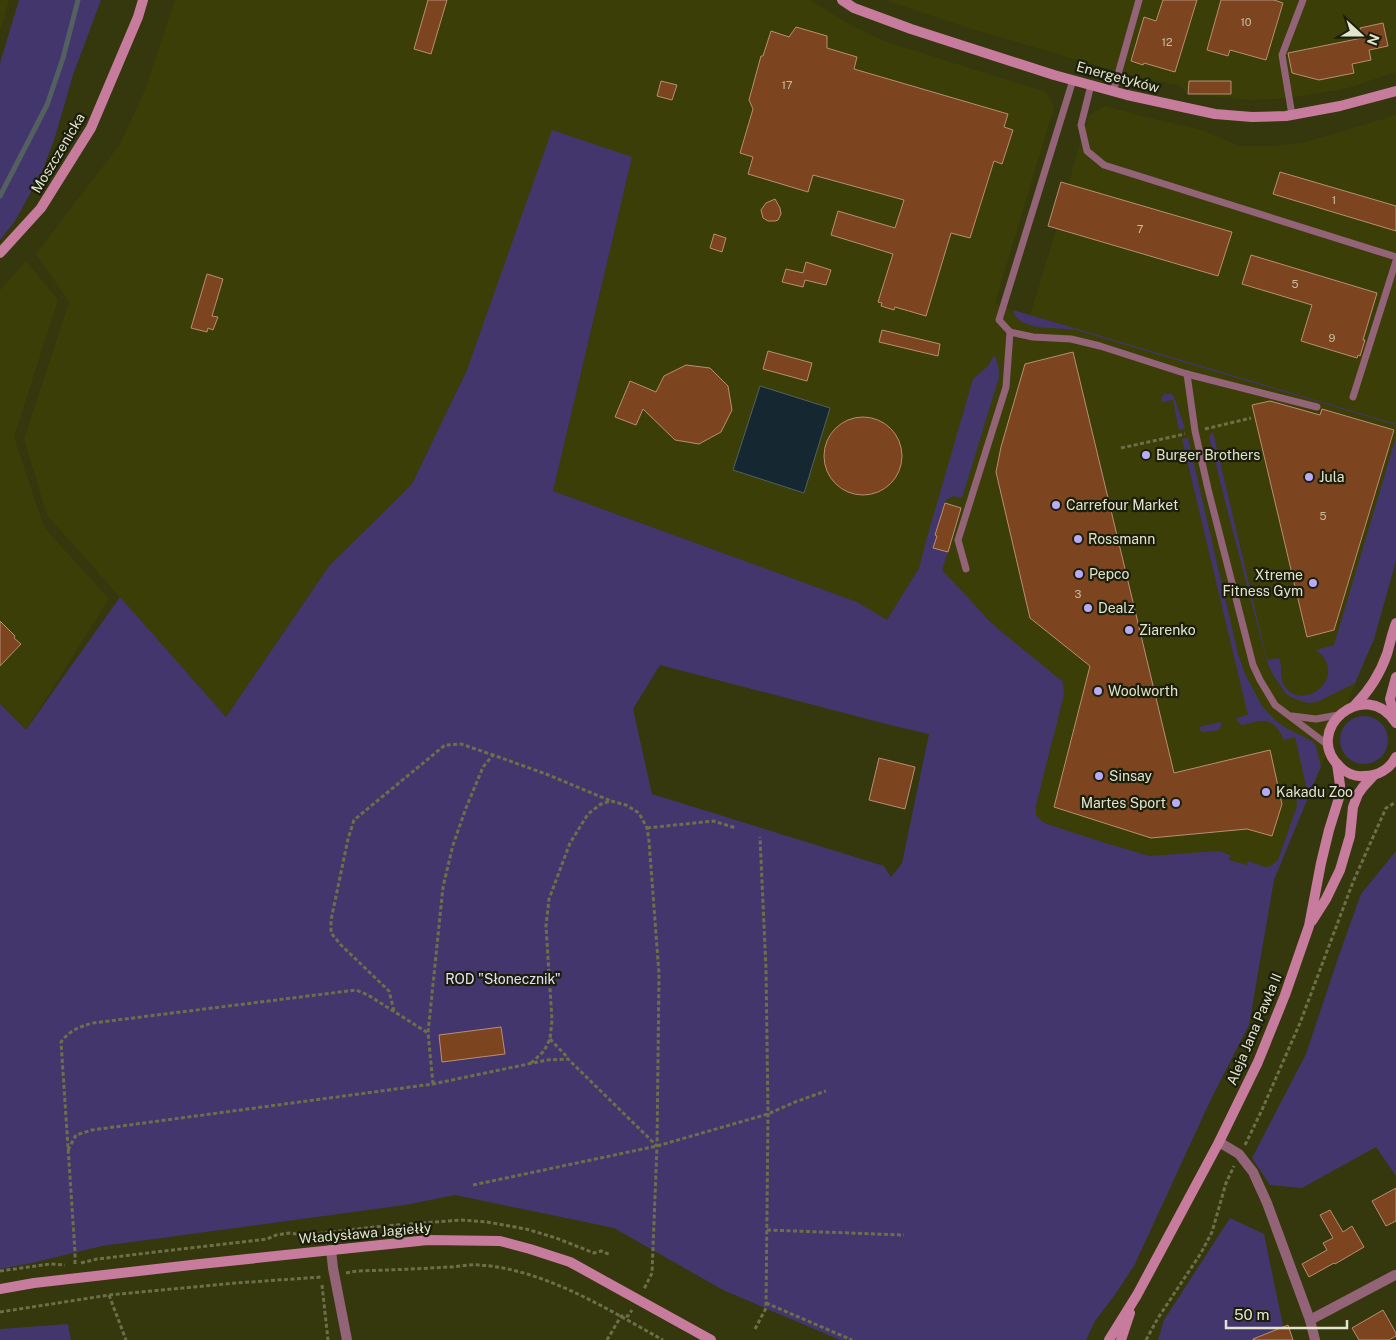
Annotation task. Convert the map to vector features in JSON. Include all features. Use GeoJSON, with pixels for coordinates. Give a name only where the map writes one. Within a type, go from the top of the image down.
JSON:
{"type":"FeatureCollection","features":[{"type":"Feature","properties":{"kind":"street","name":"Moszczenicka"},"geometry":{"type":"LineString","coordinates":[[0,253],[40,208],[91,128],[138,17],[143,0]]}},
{"type":"Feature","properties":{"kind":"street","name":"Energetyków"},"geometry":{"type":"LineString","coordinates":[[842,0],[854,8],[911,29],[1072,80],[1113,92],[1215,114],[1286,116],[1340,106],[1396,91]]}},
{"type":"Feature","properties":{"kind":"street"},"geometry":{"type":"LineString","coordinates":[[1355,706],[1372,685],[1378,674],[1387,654],[1396,623]]}},
{"type":"Feature","properties":{"kind":"street"},"geometry":{"type":"LineString","coordinates":[[1396,677],[1390,699],[1396,722]]}},
{"type":"Feature","properties":{"kind":"street"},"geometry":{"type":"LineString","coordinates":[[1396,722],[1387,712],[1375,706],[1362,704],[1349,708],[1338,716],[1331,727],[1328,746],[1337,764],[1354,775],[1374,775],[1386,770],[1396,757]]}},
{"type":"Feature","properties":{"kind":"street","name":"Aleja Jana Pawła II"},"geometry":{"type":"LineString","coordinates":[[1109,1340],[1136,1295],[1219,1142],[1258,1062],[1285,995],[1309,926],[1325,847],[1339,798],[1340,785],[1337,764]]}},
{"type":"Feature","properties":{"kind":"street"},"geometry":{"type":"LineString","coordinates":[[1386,770],[1396,773]]}},
{"type":"Feature","properties":{"kind":"street","name":"Aleja Jana Pawła II"},"geometry":{"type":"LineString","coordinates":[[1309,926],[1326,899],[1340,870],[1350,836],[1353,807],[1358,794],[1374,775]]}},
{"type":"Feature","properties":{"kind":"street"},"geometry":{"type":"LineString","coordinates":[[1219,1142],[1239,1154],[1254,1172],[1310,1320],[1315,1340]]}},
{"type":"Feature","properties":{"kind":"street","name":"Władysława Jagiełły"},"geometry":{"type":"LineString","coordinates":[[0,1289],[34,1283],[191,1265],[428,1240],[500,1241],[530,1248],[570,1262],[711,1340]]}},
{"type":"Feature","properties":{"kind":"street"},"geometry":{"type":"LineString","coordinates":[[331,1250],[347,1340]]}},
{"type":"Feature","properties":{"kind":"street"},"geometry":{"type":"LineString","coordinates":[[1310,1320],[1395,1275]]}},
{"type":"Feature","properties":{"kind":"street","name":"Aleja Jana Pawła II"},"geometry":{"type":"LineString","coordinates":[[1121,1340],[1136,1295]]}},
{"type":"Feature","properties":{"kind":"lane"},"geometry":{"type":"LineString","coordinates":[[1113,92],[1139,0]]}},
{"type":"Feature","properties":{"kind":"lane"},"geometry":{"type":"LineString","coordinates":[[1292,115],[1282,55],[1303,0]]}},
{"type":"Feature","properties":{"kind":"lane"},"geometry":{"type":"LineString","coordinates":[[1072,80],[999,320],[1010,332],[1033,337],[1071,339],[1100,346],[1187,374],[1317,407]]}},
{"type":"Feature","properties":{"kind":"lane"},"geometry":{"type":"LineString","coordinates":[[1091,85],[1081,125],[1087,151],[1104,165],[1396,257]]}},
{"type":"Feature","properties":{"kind":"lane"},"geometry":{"type":"LineString","coordinates":[[1352,397],[1396,261]]}},
{"type":"Feature","properties":{"kind":"lane"},"geometry":{"type":"LineString","coordinates":[[966,569],[958,540],[1006,387],[1010,332]]}},
{"type":"Feature","properties":{"kind":"lane"},"geometry":{"type":"LineString","coordinates":[[1187,374],[1195,431],[1253,665],[1270,697],[1279,709],[1291,716],[1328,746]]}},
{"type":"Feature","properties":{"kind":"lane"},"geometry":{"type":"LineString","coordinates":[[1291,716],[1316,719],[1338,716]]}},
{"type":"Feature","properties":{"kind":"path"},"geometry":{"type":"LineString","coordinates":[[394,1011],[389,991],[331,933],[331,920],[348,839],[354,820],[445,745],[461,744],[493,755],[546,774],[611,801],[626,805],[639,813],[647,828],[659,974],[657,1146],[652,1273]]}},
{"type":"Feature","properties":{"kind":"path"},"geometry":{"type":"LineString","coordinates":[[433,1084],[428,1033],[443,887],[453,845],[466,808],[483,767],[493,755]]}},
{"type":"Feature","properties":{"kind":"path"},"geometry":{"type":"LineString","coordinates":[[530,1064],[544,1051],[550,1039],[552,1020],[546,926],[549,899],[570,843],[588,814],[601,804],[611,801]]}},
{"type":"Feature","properties":{"kind":"path"},"geometry":{"type":"LineString","coordinates":[[1146,1340],[1158,1318],[1201,1253],[1212,1232],[1226,1183],[1239,1154],[1262,1112],[1300,1023],[1353,882],[1386,808],[1396,802]]}},
{"type":"Feature","properties":{"kind":"path"},"geometry":{"type":"LineString","coordinates":[[647,828],[713,821],[736,828]]}},
{"type":"Feature","properties":{"kind":"path"},"geometry":{"type":"LineString","coordinates":[[755,1328],[766,1308],[767,1230],[766,969],[760,837]]}},
{"type":"Feature","properties":{"kind":"path"},"geometry":{"type":"LineString","coordinates":[[75,1264],[76,1252],[61,1042],[71,1030],[93,1023],[356,990],[368,995],[428,1033]]}},
{"type":"Feature","properties":{"kind":"path"},"geometry":{"type":"LineString","coordinates":[[550,1039],[657,1146]]}},
{"type":"Feature","properties":{"kind":"path"},"geometry":{"type":"LineString","coordinates":[[68,1150],[76,1135],[92,1130],[433,1084],[553,1059],[568,1059]]}},
{"type":"Feature","properties":{"kind":"path"},"geometry":{"type":"LineString","coordinates":[[473,1185],[657,1146],[768,1114],[826,1091]]}},
{"type":"Feature","properties":{"kind":"path"},"geometry":{"type":"LineString","coordinates":[[767,1230],[904,1235]]}},
{"type":"Feature","properties":{"kind":"path"},"geometry":{"type":"LineString","coordinates":[[321,1277],[328,1340]]}},
{"type":"Feature","properties":{"kind":"path"},"geometry":{"type":"LineString","coordinates":[[109,1295],[126,1340]]}},
{"type":"Feature","properties":{"kind":"path"},"geometry":{"type":"LineString","coordinates":[[766,1303],[852,1340]]}},
{"type":"Feature","properties":{"kind":"path"},"geometry":{"type":"LineString","coordinates":[[607,1340],[621,1316]]}},
{"type":"Feature","properties":{"kind":"shaded area"},"geometry":{"type":"Polygon","coordinates":[[[0,0],[9,0],[0,32],[0,0]]]}},
{"type":"Feature","properties":{"kind":"shaded area"},"geometry":{"type":"Polygon","coordinates":[[[175,0],[810,0],[851,25],[884,41],[1046,92],[1054,107],[995,303],[1030,315],[1089,115],[1105,106],[1199,129],[1240,146],[1302,143],[1396,115],[1396,561],[1374,639],[1274,880],[1149,868],[1019,827],[919,568],[887,620],[857,602],[553,491],[632,157],[467,370],[412,484],[329,566],[226,717],[47,515],[24,439],[69,302],[36,254],[120,144],[145,90],[175,0]]]}},
{"type":"Feature","properties":{"kind":"shaded area"},"geometry":{"type":"Polygon","coordinates":[[[885,0],[1396,0],[1396,72],[1352,87],[1279,99],[1250,100],[1190,94],[1178,85],[1137,77],[975,30],[885,0]]]}},
{"type":"Feature","properties":{"kind":"shaded area"},"geometry":{"type":"Polygon","coordinates":[[[26,261],[58,300],[14,437],[44,527],[109,599],[26,730],[0,704],[0,290],[26,261]]]}},
{"type":"Feature","properties":{"kind":"green space"},"geometry":{"type":"Polygon","coordinates":[[[19,0],[101,0],[73,75],[55,137],[42,172],[15,221],[0,240],[0,63],[19,0]]]}},
{"type":"Feature","properties":{"kind":"green space","name":"ROD \"Słonecznik\""},"geometry":{"type":"Polygon","coordinates":[[[552,130],[632,157],[553,491],[857,602],[887,620],[919,568],[973,379],[989,365],[994,355],[999,377],[963,495],[961,498],[953,496],[945,501],[935,535],[937,536],[934,547],[948,552],[942,570],[985,618],[1063,682],[1064,694],[1036,806],[1036,816],[1044,823],[1149,856],[1219,851],[1230,855],[1229,860],[1247,865],[1248,861],[1265,867],[1271,866],[1278,860],[1297,806],[1296,793],[1307,790],[1295,737],[1284,740],[1276,727],[1268,722],[1263,721],[1241,725],[1236,718],[1248,715],[1182,439],[1188,438],[1238,654],[1245,674],[1262,706],[1275,720],[1284,727],[1312,741],[1316,746],[1321,766],[1274,880],[1249,1025],[1212,1097],[1135,1264],[1095,1321],[1086,1340],[840,1340],[723,1290],[614,1228],[455,1195],[405,1205],[102,1246],[0,1269],[0,704],[26,730],[120,597],[226,717],[329,566],[412,484],[467,370],[552,130]],[[660,665],[633,709],[652,794],[884,866],[891,877],[902,863],[929,734],[660,665]]]}},
{"type":"Feature","properties":{"kind":"green space"},"geometry":{"type":"Polygon","coordinates":[[[1013,310],[1396,425],[1076,330],[1031,325],[1016,317],[1013,310]]]}},
{"type":"Feature","properties":{"kind":"green space"},"geometry":{"type":"Polygon","coordinates":[[[1165,394],[1171,394],[1174,397],[1185,428],[1179,430],[1173,400],[1162,402],[1161,398],[1165,394]]]}},
{"type":"Feature","properties":{"kind":"green space"},"geometry":{"type":"Polygon","coordinates":[[[1213,432],[1267,660],[1279,658],[1284,685],[1292,693],[1302,696],[1311,694],[1320,688],[1326,680],[1328,671],[1325,660],[1316,650],[1334,645],[1396,437],[1396,561],[1374,639],[1355,683],[1317,702],[1308,703],[1287,695],[1273,675],[1267,661],[1209,436],[1213,432]]]}},
{"type":"Feature","properties":{"kind":"green space"},"geometry":{"type":"Polygon","coordinates":[[[1364,716],[1373,718],[1381,723],[1386,731],[1388,740],[1386,749],[1381,757],[1373,762],[1364,764],[1355,762],[1347,757],[1342,749],[1340,740],[1342,731],[1347,723],[1355,718],[1364,716]]]}},
{"type":"Feature","properties":{"kind":"green space"},"geometry":{"type":"Polygon","coordinates":[[[1221,722],[1218,730],[1203,732],[1199,727],[1221,722]]]}},
{"type":"Feature","properties":{"kind":"green space"},"geometry":{"type":"Polygon","coordinates":[[[1396,851],[1396,1176],[1376,1147],[1302,1188],[1270,1185],[1252,1158],[1306,1054],[1361,894],[1396,851]]]}},
{"type":"Feature","properties":{"kind":"green space"},"geometry":{"type":"Polygon","coordinates":[[[1230,1218],[1264,1234],[1286,1340],[1158,1340],[1164,1320],[1230,1218]]]}},
{"type":"Feature","properties":{"kind":"green space"},"geometry":{"type":"Polygon","coordinates":[[[68,1324],[71,1340],[0,1340],[0,1329],[68,1324]]]}},
{"type":"Feature","properties":{"kind":"water"},"geometry":{"type":"Polygon","coordinates":[[[760,386],[830,408],[804,493],[733,470],[760,386]]]}},
{"type":"Feature","properties":{"kind":"building"},"geometry":{"type":"Polygon","coordinates":[[[428,0],[447,0],[431,54],[414,49],[428,0]]]}},
{"type":"Feature","properties":{"kind":"building"},"geometry":{"type":"Polygon","coordinates":[[[1163,0],[1197,0],[1175,72],[1131,61],[1144,17],[1156,21],[1163,0]]]}},
{"type":"Feature","properties":{"kind":"building"},"geometry":{"type":"Polygon","coordinates":[[[1221,0],[1274,0],[1283,3],[1266,60],[1230,50],[1228,56],[1207,50],[1221,0]]]}},
{"type":"Feature","properties":{"kind":"building"},"geometry":{"type":"Polygon","coordinates":[[[1383,23],[1388,46],[1369,50],[1371,60],[1352,64],[1354,73],[1319,80],[1292,73],[1288,53],[1362,38],[1360,28],[1383,23]]]}},
{"type":"Feature","properties":{"kind":"building"},"geometry":{"type":"Polygon","coordinates":[[[796,27],[827,36],[827,48],[857,57],[854,69],[1008,114],[1004,127],[1013,130],[1002,164],[994,161],[970,238],[951,233],[926,316],[895,307],[894,310],[881,306],[882,303],[878,302],[893,254],[831,235],[838,211],[895,228],[904,200],[813,175],[808,192],[748,174],[753,157],[740,153],[753,109],[749,100],[761,56],[763,56],[771,31],[789,37],[796,27]]]}},
{"type":"Feature","properties":{"kind":"building"},"geometry":{"type":"Polygon","coordinates":[[[661,81],[677,85],[672,100],[657,96],[661,81]]]}},
{"type":"Feature","properties":{"kind":"building"},"geometry":{"type":"Polygon","coordinates":[[[1189,81],[1231,81],[1231,94],[1188,94],[1189,81]]]}},
{"type":"Feature","properties":{"kind":"building"},"geometry":{"type":"Polygon","coordinates":[[[1280,172],[1396,206],[1396,231],[1273,194],[1280,172]]]}},
{"type":"Feature","properties":{"kind":"building"},"geometry":{"type":"Polygon","coordinates":[[[1061,182],[1232,232],[1218,276],[1048,226],[1061,182]]]}},
{"type":"Feature","properties":{"kind":"building"},"geometry":{"type":"Polygon","coordinates":[[[775,199],[781,214],[778,220],[768,221],[763,218],[761,210],[766,203],[775,199]]]}},
{"type":"Feature","properties":{"kind":"building"},"geometry":{"type":"Polygon","coordinates":[[[714,234],[726,238],[722,252],[710,248],[714,234]]]}},
{"type":"Feature","properties":{"kind":"building"},"geometry":{"type":"Polygon","coordinates":[[[1251,255],[1377,293],[1360,356],[1358,355],[1357,358],[1301,341],[1312,305],[1242,284],[1251,255]]]}},
{"type":"Feature","properties":{"kind":"building"},"geometry":{"type":"Polygon","coordinates":[[[806,262],[831,270],[826,285],[805,280],[803,287],[782,282],[786,269],[803,273],[806,262]]]}},
{"type":"Feature","properties":{"kind":"building"},"geometry":{"type":"Polygon","coordinates":[[[207,274],[223,279],[212,316],[218,317],[213,330],[208,328],[207,332],[191,328],[207,274]]]}},
{"type":"Feature","properties":{"kind":"building"},"geometry":{"type":"Polygon","coordinates":[[[882,330],[940,344],[938,356],[879,342],[882,330]]]}},
{"type":"Feature","properties":{"kind":"building"},"geometry":{"type":"Polygon","coordinates":[[[768,351],[812,363],[807,381],[763,369],[768,351]]]}},
{"type":"Feature","properties":{"kind":"building"},"geometry":{"type":"Polygon","coordinates":[[[1073,352],[1174,773],[1270,750],[1282,804],[1272,836],[1247,829],[1151,838],[1054,807],[1090,666],[1030,618],[996,472],[1001,447],[1025,364],[1073,352]]]}},
{"type":"Feature","properties":{"kind":"building"},"geometry":{"type":"Polygon","coordinates":[[[686,365],[710,368],[728,386],[732,410],[721,432],[699,444],[675,440],[643,409],[636,425],[615,417],[630,381],[656,392],[664,376],[686,365]]]}},
{"type":"Feature","properties":{"kind":"building"},"geometry":{"type":"Polygon","coordinates":[[[1270,401],[1320,415],[1322,409],[1394,430],[1334,630],[1307,637],[1252,405],[1270,401]]]}},
{"type":"Feature","properties":{"kind":"building"},"geometry":{"type":"Polygon","coordinates":[[[863,417],[878,420],[890,429],[899,441],[902,456],[899,471],[890,483],[878,492],[863,495],[848,492],[836,483],[827,471],[824,456],[827,441],[836,429],[848,420],[863,417]]]}},
{"type":"Feature","properties":{"kind":"building"},"geometry":{"type":"Polygon","coordinates":[[[945,503],[961,508],[948,552],[933,548],[945,503]]]}},
{"type":"Feature","properties":{"kind":"building"},"geometry":{"type":"Polygon","coordinates":[[[0,621],[21,644],[0,666],[0,621]]]}},
{"type":"Feature","properties":{"kind":"building"},"geometry":{"type":"Polygon","coordinates":[[[879,758],[915,767],[905,809],[869,800],[879,758]]]}},
{"type":"Feature","properties":{"kind":"building"},"geometry":{"type":"Polygon","coordinates":[[[501,1027],[505,1054],[442,1062],[439,1035],[501,1027]]]}},
{"type":"Feature","properties":{"kind":"building"},"geometry":{"type":"Polygon","coordinates":[[[1396,1188],[1396,1221],[1386,1226],[1372,1201],[1396,1188]]]}},
{"type":"Feature","properties":{"kind":"building"},"geometry":{"type":"Polygon","coordinates":[[[1330,1210],[1343,1232],[1352,1226],[1364,1247],[1309,1277],[1302,1264],[1327,1250],[1323,1243],[1333,1238],[1320,1215],[1330,1210]]]}},
{"type":"Feature","properties":{"kind":"building"},"geometry":{"type":"Polygon","coordinates":[[[1383,1310],[1396,1336],[1389,1340],[1359,1340],[1352,1328],[1383,1310]]]}},
{"type":"Feature","properties":{"kind":"building"},"geometry":{"type":"Polygon","coordinates":[[[1288,1325],[1293,1340],[1253,1340],[1253,1339],[1288,1325]]]}},
{"type":"Feature","properties":{"kind":"waterway"},"geometry":{"type":"LineString","coordinates":[[0,196],[47,105],[63,58],[78,0]]}},
{"type":"Feature","properties":{"kind":"place","name":"Burger Brothers"},"geometry":{"type":"Point","coordinates":[1146,455]}},
{"type":"Feature","properties":{"kind":"place","name":"Jula"},"geometry":{"type":"Point","coordinates":[1309,477]}},
{"type":"Feature","properties":{"kind":"place","name":"Carrefour Market"},"geometry":{"type":"Point","coordinates":[1056,505]}},
{"type":"Feature","properties":{"kind":"place","name":"Rossmann"},"geometry":{"type":"Point","coordinates":[1078,539]}},
{"type":"Feature","properties":{"kind":"place","name":"Pepco"},"geometry":{"type":"Point","coordinates":[1079,574]}},
{"type":"Feature","properties":{"kind":"place","name":"Xtreme Fitness Gym"},"geometry":{"type":"Point","coordinates":[1313,583]}},
{"type":"Feature","properties":{"kind":"place","name":"Dealz"},"geometry":{"type":"Point","coordinates":[1088,608]}},
{"type":"Feature","properties":{"kind":"place","name":"Ziarenko"},"geometry":{"type":"Point","coordinates":[1129,630]}},
{"type":"Feature","properties":{"kind":"place","name":"Woolworth"},"geometry":{"type":"Point","coordinates":[1098,691]}},
{"type":"Feature","properties":{"kind":"place","name":"Sinsay"},"geometry":{"type":"Point","coordinates":[1099,776]}},
{"type":"Feature","properties":{"kind":"place","name":"Kakadu Zoo"},"geometry":{"type":"Point","coordinates":[1266,792]}},
{"type":"Feature","properties":{"kind":"place","name":"Martes Sport"},"geometry":{"type":"Point","coordinates":[1176,803]}}]}
